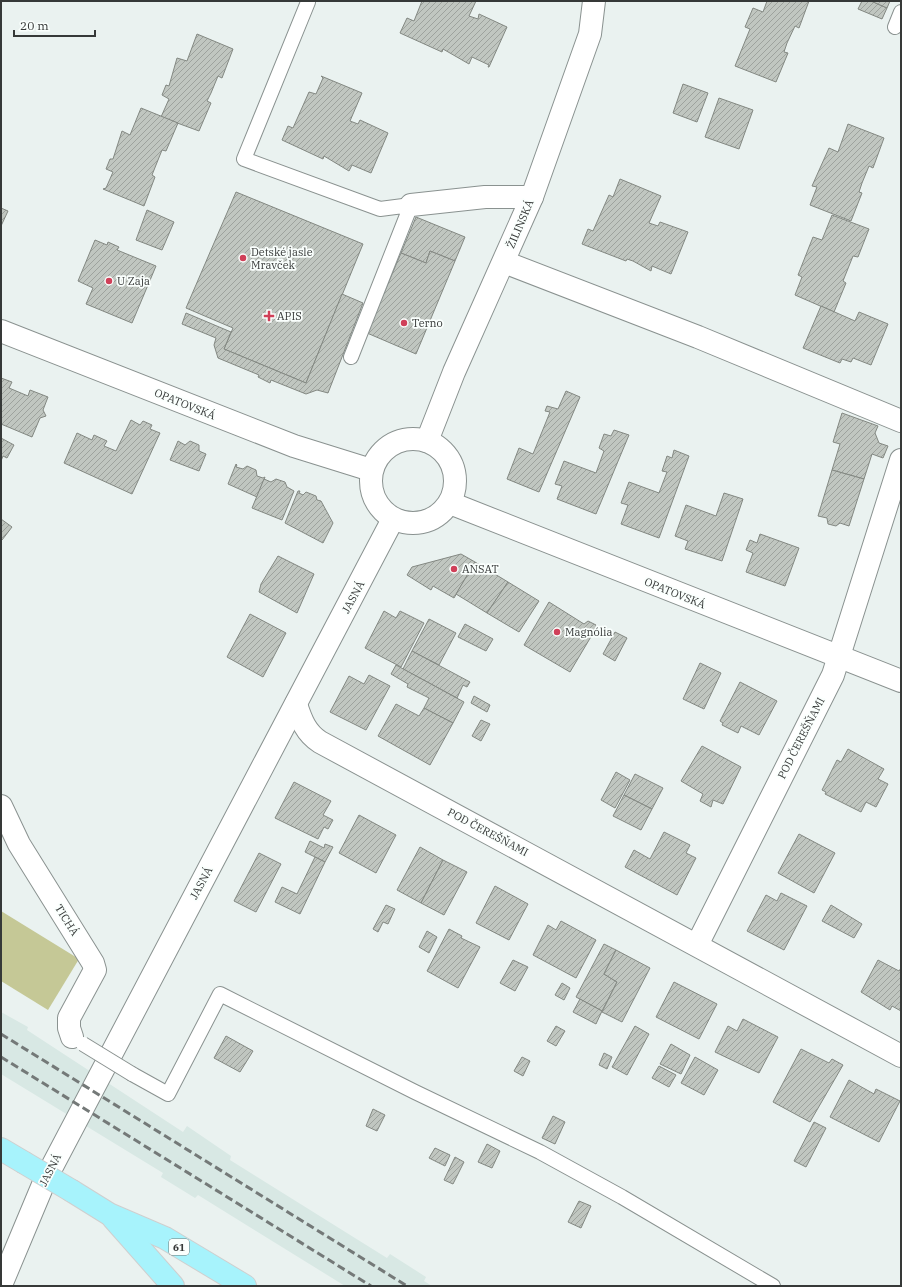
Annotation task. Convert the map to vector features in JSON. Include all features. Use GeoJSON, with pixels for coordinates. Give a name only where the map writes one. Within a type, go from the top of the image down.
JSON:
{"type":"FeatureCollection","features":[{"type":"Feature","properties":{"kind":"main road","name":"61"},"geometry":{"type":"LineString","coordinates":[[1,1149],[110,1214],[165,1238],[245,1286]]}},
{"type":"Feature","properties":{"kind":"main road","name":"61"},"geometry":{"type":"LineString","coordinates":[[110,1214],[173,1286]]}},
{"type":"Feature","properties":{"kind":"street","name":"ŽILINSKÁ"},"geometry":{"type":"LineString","coordinates":[[427,441],[454,372],[532,197],[590,34],[594,1]]}},
{"type":"Feature","properties":{"kind":"street"},"geometry":{"type":"LineString","coordinates":[[410,206],[485,197],[532,197]]}},
{"type":"Feature","properties":{"kind":"street"},"geometry":{"type":"LineString","coordinates":[[504,262],[698,337],[901,421]]}},
{"type":"Feature","properties":{"kind":"street","name":"OPATOVSKÁ"},"geometry":{"type":"LineString","coordinates":[[1,331],[294,446],[371,470]]}},
{"type":"Feature","properties":{"kind":"street"},"geometry":{"type":"LineString","coordinates":[[414,438],[427,441],[443,451],[453,467],[456,479],[450,503],[442,513],[431,520],[418,524],[405,523],[393,519],[382,510],[374,498],[370,484],[371,470],[377,457],[387,447],[400,440],[414,438]]}},
{"type":"Feature","properties":{"kind":"street","name":"POD ČEREŠŇAMI"},"geometry":{"type":"LineString","coordinates":[[697,945],[832,675],[897,488],[901,460]]}},
{"type":"Feature","properties":{"kind":"street","name":"OPATOVSKÁ"},"geometry":{"type":"LineString","coordinates":[[450,503],[901,682]]}},
{"type":"Feature","properties":{"kind":"street","name":"JASNÁ"},"geometry":{"type":"LineString","coordinates":[[1,1285],[44,1180],[393,519]]}},
{"type":"Feature","properties":{"kind":"street","name":"POD ČEREŠŇAMI"},"geometry":{"type":"LineString","coordinates":[[296,704],[303,724],[311,736],[320,742],[901,1056]]}},
{"type":"Feature","properties":{"kind":"street","name":"TICHÁ"},"geometry":{"type":"LineString","coordinates":[[1,806],[19,844],[93,963],[95,970],[70,1018],[68,1028],[78,1040]]}},
{"type":"Feature","properties":{"kind":"lane"},"geometry":{"type":"LineString","coordinates":[[308,2],[244,159],[380,209],[410,206],[351,357]]}},
{"type":"Feature","properties":{"kind":"lane"},"geometry":{"type":"LineString","coordinates":[[895,27],[901,12]]}},
{"type":"Feature","properties":{"kind":"lane"},"geometry":{"type":"LineString","coordinates":[[78,1040],[132,1074],[168,1094],[220,994],[401,1085],[540,1152],[622,1197],[773,1286]]}},
{"type":"Feature","properties":{"kind":"shaded area"},"geometry":{"type":"Polygon","coordinates":[[[1,1012],[28,1027],[27,1030],[183,1132],[187,1126],[231,1156],[230,1160],[387,1258],[390,1254],[426,1277],[424,1281],[432,1286],[345,1286],[198,1195],[195,1198],[161,1177],[163,1173],[1,1074],[1,1012]]]}},
{"type":"Feature","properties":{"kind":"green space"},"geometry":{"type":"Polygon","coordinates":[[[1,911],[79,959],[48,1010],[1,981],[1,911]]]}},
{"type":"Feature","properties":{"kind":"building"},"geometry":{"type":"Polygon","coordinates":[[[422,1],[476,1],[469,16],[478,19],[479,14],[507,27],[489,67],[489,65],[472,57],[469,64],[443,49],[442,52],[400,33],[407,18],[414,21],[422,1]]]}},
{"type":"Feature","properties":{"kind":"building"},"geometry":{"type":"Polygon","coordinates":[[[767,1],[809,1],[799,28],[795,26],[787,43],[784,52],[788,53],[776,82],[735,66],[750,29],[745,27],[753,8],[763,12],[767,1]]]}},
{"type":"Feature","properties":{"kind":"building"},"geometry":{"type":"Polygon","coordinates":[[[862,1],[871,1],[887,8],[882,19],[858,9],[862,1]]]}},
{"type":"Feature","properties":{"kind":"building"},"geometry":{"type":"Polygon","coordinates":[[[871,1],[890,1],[887,8],[871,1]]]}},
{"type":"Feature","properties":{"kind":"building"},"geometry":{"type":"Polygon","coordinates":[[[197,34],[233,49],[222,78],[218,76],[207,101],[211,103],[199,131],[161,117],[169,99],[162,95],[166,85],[169,86],[177,58],[187,61],[197,34]]]}},
{"type":"Feature","properties":{"kind":"building"},"geometry":{"type":"Polygon","coordinates":[[[321,76],[362,93],[350,121],[358,124],[360,120],[388,133],[371,173],[352,165],[349,171],[324,156],[323,159],[282,140],[288,126],[293,128],[309,92],[316,94],[323,78],[321,76]]]}},
{"type":"Feature","properties":{"kind":"building"},"geometry":{"type":"Polygon","coordinates":[[[683,84],[708,93],[697,122],[673,113],[683,84]]]}},
{"type":"Feature","properties":{"kind":"building"},"geometry":{"type":"Polygon","coordinates":[[[719,98],[753,110],[739,149],[705,137],[719,98]]]}},
{"type":"Feature","properties":{"kind":"building"},"geometry":{"type":"Polygon","coordinates":[[[141,108],[178,123],[166,151],[162,150],[152,175],[155,177],[144,206],[103,189],[106,188],[113,172],[106,169],[110,159],[113,159],[122,131],[130,135],[141,108]]]}},
{"type":"Feature","properties":{"kind":"building"},"geometry":{"type":"Polygon","coordinates":[[[848,124],[884,138],[873,168],[869,166],[862,183],[859,192],[862,193],[851,221],[810,205],[817,187],[812,186],[829,148],[838,152],[848,124]]]}},
{"type":"Feature","properties":{"kind":"building"},"geometry":{"type":"Polygon","coordinates":[[[620,179],[661,196],[649,223],[658,226],[660,222],[688,232],[671,274],[652,266],[651,271],[633,261],[627,259],[626,261],[582,244],[588,229],[593,231],[609,195],[613,197],[620,179]]]}},
{"type":"Feature","properties":{"kind":"building"},"geometry":{"type":"Polygon","coordinates":[[[236,192],[363,244],[306,383],[224,349],[233,328],[186,308],[236,192]]]}},
{"type":"Feature","properties":{"kind":"building"},"geometry":{"type":"Polygon","coordinates":[[[1,208],[8,211],[1,226],[1,208]]]}},
{"type":"Feature","properties":{"kind":"building"},"geometry":{"type":"Polygon","coordinates":[[[147,210],[174,222],[162,250],[136,240],[147,210]]]}},
{"type":"Feature","properties":{"kind":"building"},"geometry":{"type":"Polygon","coordinates":[[[832,215],[869,229],[858,257],[853,256],[843,281],[846,283],[834,312],[795,295],[802,277],[798,275],[813,237],[822,240],[832,215]]]}},
{"type":"Feature","properties":{"kind":"building"},"geometry":{"type":"Polygon","coordinates":[[[416,217],[465,237],[455,261],[430,251],[426,263],[401,253],[416,217]]]}},
{"type":"Feature","properties":{"kind":"building"},"geometry":{"type":"Polygon","coordinates":[[[95,240],[107,245],[108,242],[119,247],[117,250],[156,266],[132,323],[86,304],[93,288],[78,281],[95,240]]]}},
{"type":"Feature","properties":{"kind":"building"},"geometry":{"type":"Polygon","coordinates":[[[430,251],[455,261],[416,354],[367,333],[401,253],[426,263],[430,251]]]}},
{"type":"Feature","properties":{"kind":"building"},"geometry":{"type":"Polygon","coordinates":[[[342,294],[363,303],[328,393],[317,390],[306,394],[271,380],[270,383],[258,377],[259,375],[218,358],[214,345],[216,338],[182,324],[186,313],[231,332],[224,349],[306,383],[342,294]]]}},
{"type":"Feature","properties":{"kind":"building"},"geometry":{"type":"Polygon","coordinates":[[[821,306],[855,321],[859,312],[888,324],[871,365],[853,358],[851,362],[842,359],[840,363],[803,348],[821,306]]]}},
{"type":"Feature","properties":{"kind":"building"},"geometry":{"type":"Polygon","coordinates":[[[1,378],[12,382],[9,388],[28,396],[30,390],[48,397],[43,410],[46,416],[40,418],[32,437],[1,424],[1,378]]]}},
{"type":"Feature","properties":{"kind":"building"},"geometry":{"type":"Polygon","coordinates":[[[566,391],[580,397],[539,492],[507,479],[519,448],[533,454],[550,412],[545,411],[547,406],[558,409],[566,391]]]}},
{"type":"Feature","properties":{"kind":"building"},"geometry":{"type":"Polygon","coordinates":[[[842,413],[878,426],[875,433],[879,443],[888,446],[883,458],[872,454],[864,479],[832,470],[840,444],[833,442],[842,413]]]}},
{"type":"Feature","properties":{"kind":"building"},"geometry":{"type":"Polygon","coordinates":[[[131,420],[140,425],[143,421],[152,425],[150,429],[160,433],[132,494],[64,463],[77,433],[92,440],[94,435],[107,441],[104,446],[116,451],[131,420]]]}},
{"type":"Feature","properties":{"kind":"building"},"geometry":{"type":"Polygon","coordinates":[[[614,430],[629,435],[596,514],[557,499],[562,486],[555,484],[564,461],[596,473],[604,451],[599,448],[604,434],[611,436],[614,430]]]}},
{"type":"Feature","properties":{"kind":"building"},"geometry":{"type":"Polygon","coordinates":[[[1,438],[14,445],[7,458],[3,456],[1,461],[1,438]]]}},
{"type":"Feature","properties":{"kind":"building"},"geometry":{"type":"Polygon","coordinates":[[[178,441],[185,445],[190,441],[199,445],[199,451],[206,454],[199,471],[170,460],[178,441]]]}},
{"type":"Feature","properties":{"kind":"building"},"geometry":{"type":"Polygon","coordinates":[[[674,450],[689,456],[659,538],[621,524],[628,505],[621,503],[629,482],[659,493],[667,472],[662,471],[667,456],[672,458],[674,450]]]}},
{"type":"Feature","properties":{"kind":"building"},"geometry":{"type":"Polygon","coordinates":[[[236,464],[236,467],[243,469],[247,466],[256,470],[257,476],[263,478],[265,477],[257,497],[228,484],[236,464]]]}},
{"type":"Feature","properties":{"kind":"building"},"geometry":{"type":"Polygon","coordinates":[[[832,470],[864,479],[849,526],[840,523],[836,526],[828,524],[827,518],[818,516],[832,470]]]}},
{"type":"Feature","properties":{"kind":"building"},"geometry":{"type":"Polygon","coordinates":[[[264,479],[271,482],[276,479],[285,482],[287,487],[294,491],[282,520],[252,508],[264,479]]]}},
{"type":"Feature","properties":{"kind":"building"},"geometry":{"type":"Polygon","coordinates":[[[298,491],[300,491],[299,493],[303,495],[306,492],[316,496],[317,500],[321,501],[333,523],[323,543],[285,523],[298,491]]]}},
{"type":"Feature","properties":{"kind":"building"},"geometry":{"type":"Polygon","coordinates":[[[724,493],[743,499],[722,561],[685,549],[688,541],[675,536],[686,505],[716,516],[724,493]]]}},
{"type":"Feature","properties":{"kind":"building"},"geometry":{"type":"Polygon","coordinates":[[[1,519],[12,527],[2,540],[1,540],[1,519]]]}},
{"type":"Feature","properties":{"kind":"building"},"geometry":{"type":"Polygon","coordinates":[[[760,534],[799,548],[785,586],[746,572],[753,553],[746,550],[750,540],[757,543],[760,534]]]}},
{"type":"Feature","properties":{"kind":"building"},"geometry":{"type":"Polygon","coordinates":[[[461,554],[475,562],[454,598],[433,586],[431,590],[407,575],[412,567],[461,554]]]}},
{"type":"Feature","properties":{"kind":"building"},"geometry":{"type":"Polygon","coordinates":[[[278,556],[314,574],[297,613],[259,592],[261,584],[278,556]]]}},
{"type":"Feature","properties":{"kind":"building"},"geometry":{"type":"Polygon","coordinates":[[[475,562],[508,582],[487,613],[456,594],[475,562]]]}},
{"type":"Feature","properties":{"kind":"building"},"geometry":{"type":"Polygon","coordinates":[[[508,582],[539,601],[519,632],[487,613],[508,582]]]}},
{"type":"Feature","properties":{"kind":"building"},"geometry":{"type":"Polygon","coordinates":[[[549,602],[584,624],[588,621],[596,625],[595,630],[591,633],[592,635],[570,672],[524,645],[549,602]]]}},
{"type":"Feature","properties":{"kind":"building"},"geometry":{"type":"Polygon","coordinates":[[[384,611],[396,618],[400,611],[424,623],[401,667],[365,648],[384,611]]]}},
{"type":"Feature","properties":{"kind":"building"},"geometry":{"type":"Polygon","coordinates":[[[250,614],[286,633],[263,677],[227,657],[250,614]]]}},
{"type":"Feature","properties":{"kind":"building"},"geometry":{"type":"Polygon","coordinates":[[[429,619],[456,633],[439,665],[412,651],[429,619]]]}},
{"type":"Feature","properties":{"kind":"building"},"geometry":{"type":"Polygon","coordinates":[[[465,624],[493,639],[486,651],[458,637],[465,624]]]}},
{"type":"Feature","properties":{"kind":"building"},"geometry":{"type":"Polygon","coordinates":[[[615,632],[627,638],[615,661],[603,654],[615,632]]]}},
{"type":"Feature","properties":{"kind":"building"},"geometry":{"type":"Polygon","coordinates":[[[412,651],[470,682],[467,687],[463,685],[457,698],[403,669],[412,651]]]}},
{"type":"Feature","properties":{"kind":"building"},"geometry":{"type":"Polygon","coordinates":[[[700,663],[721,673],[704,709],[683,699],[700,663]]]}},
{"type":"Feature","properties":{"kind":"building"},"geometry":{"type":"Polygon","coordinates":[[[396,665],[464,702],[453,723],[424,708],[429,698],[407,687],[408,684],[391,674],[396,665]]]}},
{"type":"Feature","properties":{"kind":"building"},"geometry":{"type":"Polygon","coordinates":[[[369,675],[390,686],[366,730],[330,712],[349,676],[364,684],[369,675]]]}},
{"type":"Feature","properties":{"kind":"building"},"geometry":{"type":"Polygon","coordinates":[[[740,682],[777,701],[759,735],[741,726],[738,733],[722,725],[723,723],[720,721],[740,682]]]}},
{"type":"Feature","properties":{"kind":"building"},"geometry":{"type":"Polygon","coordinates":[[[474,696],[490,705],[487,712],[471,703],[474,696]]]}},
{"type":"Feature","properties":{"kind":"building"},"geometry":{"type":"Polygon","coordinates":[[[396,704],[419,716],[424,708],[453,723],[430,765],[378,736],[396,704]]]}},
{"type":"Feature","properties":{"kind":"building"},"geometry":{"type":"Polygon","coordinates":[[[481,720],[490,724],[481,741],[472,736],[481,720]]]}},
{"type":"Feature","properties":{"kind":"building"},"geometry":{"type":"Polygon","coordinates":[[[702,746],[741,767],[723,804],[713,800],[711,807],[700,801],[703,794],[681,781],[702,746]]]}},
{"type":"Feature","properties":{"kind":"building"},"geometry":{"type":"Polygon","coordinates":[[[848,749],[884,769],[878,779],[888,784],[876,807],[866,802],[861,812],[825,794],[826,792],[822,790],[837,760],[841,762],[848,749]]]}},
{"type":"Feature","properties":{"kind":"building"},"geometry":{"type":"Polygon","coordinates":[[[616,772],[630,780],[615,808],[601,800],[616,772]]]}},
{"type":"Feature","properties":{"kind":"building"},"geometry":{"type":"Polygon","coordinates":[[[635,774],[663,788],[652,809],[624,795],[635,774]]]}},
{"type":"Feature","properties":{"kind":"building"},"geometry":{"type":"Polygon","coordinates":[[[294,782],[331,801],[323,815],[333,820],[328,829],[324,827],[318,839],[275,818],[294,782]]]}},
{"type":"Feature","properties":{"kind":"building"},"geometry":{"type":"Polygon","coordinates":[[[624,795],[652,809],[641,830],[613,816],[624,795]]]}},
{"type":"Feature","properties":{"kind":"building"},"geometry":{"type":"Polygon","coordinates":[[[359,815],[396,835],[376,873],[339,853],[359,815]]]}},
{"type":"Feature","properties":{"kind":"building"},"geometry":{"type":"Polygon","coordinates":[[[664,832],[690,845],[686,853],[696,858],[677,895],[625,867],[634,850],[650,859],[664,832]]]}},
{"type":"Feature","properties":{"kind":"building"},"geometry":{"type":"Polygon","coordinates":[[[799,834],[835,853],[814,893],[778,873],[799,834]]]}},
{"type":"Feature","properties":{"kind":"building"},"geometry":{"type":"Polygon","coordinates":[[[310,841],[324,848],[325,844],[333,847],[325,862],[305,852],[310,841]]]}},
{"type":"Feature","properties":{"kind":"building"},"geometry":{"type":"Polygon","coordinates":[[[420,847],[443,860],[421,903],[397,890],[420,847]]]}},
{"type":"Feature","properties":{"kind":"building"},"geometry":{"type":"Polygon","coordinates":[[[259,853],[281,864],[256,912],[234,901],[259,853]]]}},
{"type":"Feature","properties":{"kind":"building"},"geometry":{"type":"Polygon","coordinates":[[[315,857],[325,862],[300,914],[275,902],[282,887],[297,894],[315,857]]]}},
{"type":"Feature","properties":{"kind":"building"},"geometry":{"type":"Polygon","coordinates":[[[443,860],[467,872],[444,915],[421,903],[443,860]]]}},
{"type":"Feature","properties":{"kind":"building"},"geometry":{"type":"Polygon","coordinates":[[[495,886],[528,904],[509,940],[476,923],[495,886]]]}},
{"type":"Feature","properties":{"kind":"building"},"geometry":{"type":"Polygon","coordinates":[[[781,893],[807,906],[784,950],[747,931],[766,895],[777,901],[781,893]]]}},
{"type":"Feature","properties":{"kind":"building"},"geometry":{"type":"Polygon","coordinates":[[[386,905],[395,909],[388,924],[383,922],[378,932],[373,929],[386,905]]]}},
{"type":"Feature","properties":{"kind":"building"},"geometry":{"type":"Polygon","coordinates":[[[831,905],[862,924],[854,938],[822,921],[831,905]]]}},
{"type":"Feature","properties":{"kind":"building"},"geometry":{"type":"Polygon","coordinates":[[[561,921],[596,940],[576,978],[533,955],[548,925],[556,930],[561,921]]]}},
{"type":"Feature","properties":{"kind":"building"},"geometry":{"type":"Polygon","coordinates":[[[449,929],[462,936],[461,938],[480,947],[458,988],[427,971],[449,929]]]}},
{"type":"Feature","properties":{"kind":"building"},"geometry":{"type":"Polygon","coordinates":[[[427,931],[437,937],[429,953],[419,947],[427,931]]]}},
{"type":"Feature","properties":{"kind":"building"},"geometry":{"type":"Polygon","coordinates":[[[604,944],[616,950],[604,974],[617,982],[602,1011],[576,997],[604,944]]]}},
{"type":"Feature","properties":{"kind":"building"},"geometry":{"type":"Polygon","coordinates":[[[616,950],[650,968],[622,1022],[602,1012],[617,982],[604,974],[616,950]]]}},
{"type":"Feature","properties":{"kind":"building"},"geometry":{"type":"Polygon","coordinates":[[[513,960],[528,967],[515,991],[500,983],[513,960]]]}},
{"type":"Feature","properties":{"kind":"building"},"geometry":{"type":"Polygon","coordinates":[[[878,960],[899,971],[901,968],[901,1011],[892,1006],[890,1010],[861,992],[878,960]]]}},
{"type":"Feature","properties":{"kind":"building"},"geometry":{"type":"Polygon","coordinates":[[[674,982],[717,1004],[699,1039],[656,1017],[674,982]]]}},
{"type":"Feature","properties":{"kind":"building"},"geometry":{"type":"Polygon","coordinates":[[[562,983],[570,988],[564,1000],[555,995],[562,983]]]}},
{"type":"Feature","properties":{"kind":"building"},"geometry":{"type":"Polygon","coordinates":[[[580,999],[602,1011],[596,1024],[573,1012],[580,999]]]}},
{"type":"Feature","properties":{"kind":"building"},"geometry":{"type":"Polygon","coordinates":[[[743,1019],[778,1037],[759,1073],[715,1052],[728,1026],[737,1031],[743,1019]]]}},
{"type":"Feature","properties":{"kind":"building"},"geometry":{"type":"Polygon","coordinates":[[[556,1026],[565,1031],[556,1046],[547,1041],[556,1026]]]}},
{"type":"Feature","properties":{"kind":"building"},"geometry":{"type":"Polygon","coordinates":[[[635,1026],[649,1034],[627,1075],[612,1067],[635,1026]]]}},
{"type":"Feature","properties":{"kind":"building"},"geometry":{"type":"Polygon","coordinates":[[[226,1036],[253,1051],[240,1072],[214,1058],[226,1036]]]}},
{"type":"Feature","properties":{"kind":"building"},"geometry":{"type":"Polygon","coordinates":[[[671,1044],[690,1055],[681,1074],[660,1064],[671,1044]]]}},
{"type":"Feature","properties":{"kind":"building"},"geometry":{"type":"Polygon","coordinates":[[[801,1049],[829,1063],[832,1059],[843,1065],[810,1122],[773,1102],[801,1049]]]}},
{"type":"Feature","properties":{"kind":"building"},"geometry":{"type":"Polygon","coordinates":[[[604,1053],[612,1057],[607,1069],[599,1065],[604,1053]]]}},
{"type":"Feature","properties":{"kind":"building"},"geometry":{"type":"Polygon","coordinates":[[[522,1057],[530,1061],[523,1076],[514,1071],[522,1057]]]}},
{"type":"Feature","properties":{"kind":"building"},"geometry":{"type":"Polygon","coordinates":[[[695,1057],[718,1070],[704,1095],[681,1083],[695,1057]]]}},
{"type":"Feature","properties":{"kind":"building"},"geometry":{"type":"Polygon","coordinates":[[[659,1066],[676,1075],[669,1087],[652,1078],[659,1066]]]}},
{"type":"Feature","properties":{"kind":"building"},"geometry":{"type":"Polygon","coordinates":[[[849,1080],[874,1094],[876,1089],[900,1101],[879,1142],[830,1117],[849,1080]]]}},
{"type":"Feature","properties":{"kind":"building"},"geometry":{"type":"Polygon","coordinates":[[[373,1109],[385,1115],[377,1131],[366,1126],[373,1109]]]}},
{"type":"Feature","properties":{"kind":"building"},"geometry":{"type":"Polygon","coordinates":[[[553,1116],[565,1122],[555,1144],[542,1138],[553,1116]]]}},
{"type":"Feature","properties":{"kind":"building"},"geometry":{"type":"Polygon","coordinates":[[[814,1122],[826,1128],[806,1167],[794,1161],[814,1122]]]}},
{"type":"Feature","properties":{"kind":"building"},"geometry":{"type":"Polygon","coordinates":[[[487,1144],[500,1151],[492,1168],[478,1162],[487,1144]]]}},
{"type":"Feature","properties":{"kind":"building"},"geometry":{"type":"Polygon","coordinates":[[[435,1148],[450,1155],[445,1166],[429,1158],[435,1148]]]}},
{"type":"Feature","properties":{"kind":"building"},"geometry":{"type":"Polygon","coordinates":[[[455,1157],[464,1162],[453,1184],[444,1180],[455,1157]]]}},
{"type":"Feature","properties":{"kind":"building"},"geometry":{"type":"Polygon","coordinates":[[[579,1201],[591,1206],[581,1228],[568,1222],[579,1201]]]}},
{"type":"Feature","properties":{"kind":"railway"},"geometry":{"type":"LineString","coordinates":[[1,1034],[407,1286]]}},
{"type":"Feature","properties":{"kind":"railway"},"geometry":{"type":"LineString","coordinates":[[1,1057],[371,1286]]}},
{"type":"Feature","properties":{"kind":"place","name":"Detské jasle Mravček"},"geometry":{"type":"Point","coordinates":[243,258]}},
{"type":"Feature","properties":{"kind":"place","name":"U Zaja"},"geometry":{"type":"Point","coordinates":[109,281]}},
{"type":"Feature","properties":{"kind":"place","name":"APIS"},"geometry":{"type":"Point","coordinates":[269,316]}},
{"type":"Feature","properties":{"kind":"place","name":"Terno"},"geometry":{"type":"Point","coordinates":[404,323]}},
{"type":"Feature","properties":{"kind":"place","name":"ANSAT"},"geometry":{"type":"Point","coordinates":[454,569]}},
{"type":"Feature","properties":{"kind":"place","name":"Magnólia"},"geometry":{"type":"Point","coordinates":[557,632]}}]}
